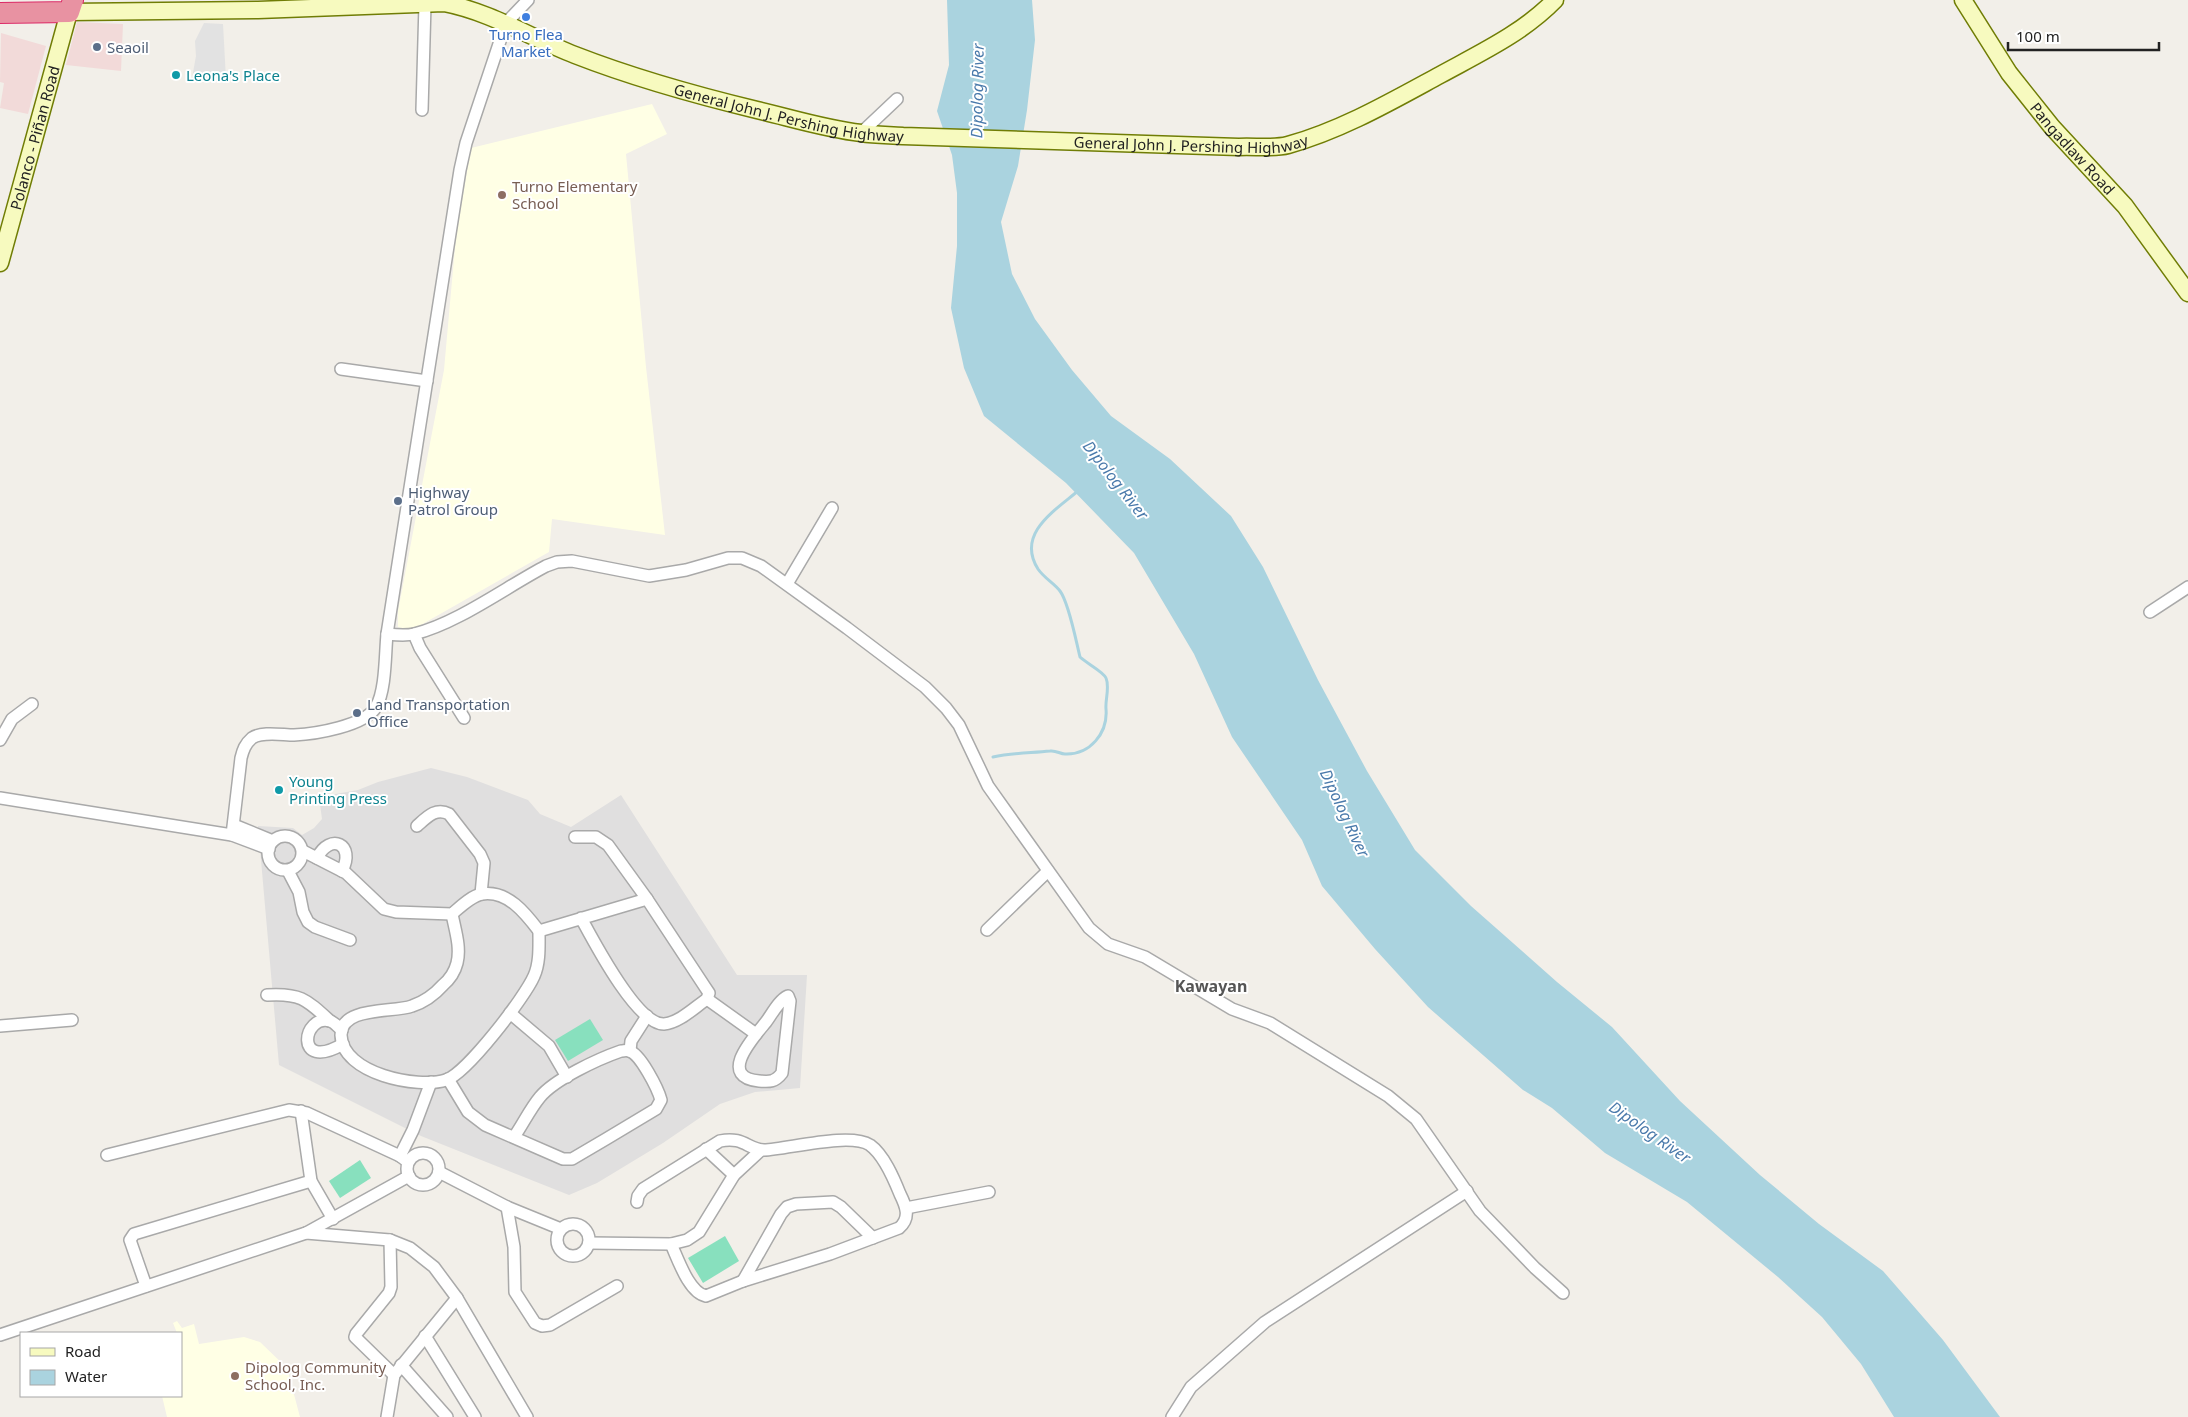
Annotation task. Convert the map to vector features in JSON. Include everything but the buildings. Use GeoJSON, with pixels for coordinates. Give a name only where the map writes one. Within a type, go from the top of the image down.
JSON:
{"type":"FeatureCollection","features":[{"type":"Feature","properties":{"kind":"highway","name":"General John J. Pershing Highway"},"geometry":{"type":"LineString","coordinates":[[0,13],[71,6]]}},
{"type":"Feature","properties":{"kind":"main road","name":"General John J. Pershing Highway"},"geometry":{"type":"LineString","coordinates":[[71,6],[258,10],[444,3],[465,7],[574,54],[637,78],[714,100],[861,133],[1239,147],[1286,146],[1327,133],[1501,42],[1541,14],[1555,0]]}},
{"type":"Feature","properties":{"kind":"main road","name":"Pangadlaw Road"},"geometry":{"type":"LineString","coordinates":[[1963,0],[2010,73],[2052,127],[2125,206],[2188,293]]}},
{"type":"Feature","properties":{"kind":"main road","name":"Polanco - Piñan Road"},"geometry":{"type":"LineString","coordinates":[[0,263],[71,6]]}},
{"type":"Feature","properties":{"kind":"street"},"geometry":{"type":"LineString","coordinates":[[233,830],[243,748],[253,738],[262,735],[294,735],[322,731],[353,723],[368,716],[376,707],[382,690],[387,634],[460,170],[466,143],[506,24],[528,0]]}},
{"type":"Feature","properties":{"kind":"street"},"geometry":{"type":"LineString","coordinates":[[422,110],[425,4]]}},
{"type":"Feature","properties":{"kind":"street"},"geometry":{"type":"LineString","coordinates":[[861,133],[896,99]]}},
{"type":"Feature","properties":{"kind":"street"},"geometry":{"type":"LineString","coordinates":[[341,369],[427,381]]}},
{"type":"Feature","properties":{"kind":"street"},"geometry":{"type":"LineString","coordinates":[[787,584],[832,508]]}},
{"type":"Feature","properties":{"kind":"street"},"geometry":{"type":"LineString","coordinates":[[387,634],[414,634],[459,615],[525,577],[557,562],[572,561],[649,576],[686,570],[728,558],[742,558],[761,566],[925,687],[946,708],[959,725],[988,786],[1048,871],[1090,928],[1100,938],[1114,946],[1151,960],[1232,1009],[1270,1023],[1402,1108],[1416,1119],[1480,1211],[1535,1268],[1563,1293]]}},
{"type":"Feature","properties":{"kind":"street"},"geometry":{"type":"LineString","coordinates":[[2150,612],[2188,587]]}},
{"type":"Feature","properties":{"kind":"street"},"geometry":{"type":"LineString","coordinates":[[414,634],[420,648],[464,718]]}},
{"type":"Feature","properties":{"kind":"street"},"geometry":{"type":"LineString","coordinates":[[0,740],[12,718],[32,704]]}},
{"type":"Feature","properties":{"kind":"street"},"geometry":{"type":"LineString","coordinates":[[0,798],[233,830],[271,845]]}},
{"type":"Feature","properties":{"kind":"street"},"geometry":{"type":"LineString","coordinates":[[417,826],[434,812],[444,811],[449,814],[480,854],[484,863],[481,894]]}},
{"type":"Feature","properties":{"kind":"street"},"geometry":{"type":"LineString","coordinates":[[303,851],[299,864],[288,871],[279,870],[272,865],[268,857],[271,845],[282,836],[291,837],[299,842],[303,851],[350,876],[384,909],[396,912],[452,914],[468,901],[481,894],[498,895],[510,900],[523,911],[539,931],[539,954],[535,975],[523,996],[472,1058],[448,1079],[431,1082],[405,1081],[386,1077],[355,1060],[343,1044],[342,1030],[347,1021],[356,1015],[410,1007],[421,1002],[446,982],[458,962],[458,946],[452,914]]}},
{"type":"Feature","properties":{"kind":"street"},"geometry":{"type":"LineString","coordinates":[[575,837],[596,837],[608,845],[647,899],[705,986],[709,993],[707,999],[675,1021],[664,1024],[651,1020],[609,969],[581,918]]}},
{"type":"Feature","properties":{"kind":"street"},"geometry":{"type":"LineString","coordinates":[[318,858],[326,847],[332,843],[340,845],[347,853],[342,871]]}},
{"type":"Feature","properties":{"kind":"street"},"geometry":{"type":"LineString","coordinates":[[288,871],[299,892],[303,912],[308,922],[315,927],[350,940]]}},
{"type":"Feature","properties":{"kind":"street"},"geometry":{"type":"LineString","coordinates":[[987,930],[1048,871]]}},
{"type":"Feature","properties":{"kind":"street"},"geometry":{"type":"LineString","coordinates":[[539,931],[647,899]]}},
{"type":"Feature","properties":{"kind":"street"},"geometry":{"type":"LineString","coordinates":[[267,995],[289,994],[301,997],[342,1030]]}},
{"type":"Feature","properties":{"kind":"street"},"geometry":{"type":"LineString","coordinates":[[788,996],[790,1001],[782,1073],[777,1079],[770,1082],[749,1080],[742,1076],[738,1069],[740,1058],[756,1034],[785,997],[788,996]]}},
{"type":"Feature","properties":{"kind":"street"},"geometry":{"type":"LineString","coordinates":[[707,999],[756,1034]]}},
{"type":"Feature","properties":{"kind":"street"},"geometry":{"type":"LineString","coordinates":[[510,1013],[549,1046],[567,1077]]}},
{"type":"Feature","properties":{"kind":"street"},"geometry":{"type":"LineString","coordinates":[[630,1051],[631,1041],[646,1016]]}},
{"type":"Feature","properties":{"kind":"street"},"geometry":{"type":"LineString","coordinates":[[0,1026],[72,1020]]}},
{"type":"Feature","properties":{"kind":"street"},"geometry":{"type":"LineString","coordinates":[[330,1021],[319,1021],[310,1028],[307,1042],[317,1052],[327,1052],[343,1044]]}},
{"type":"Feature","properties":{"kind":"street"},"geometry":{"type":"LineString","coordinates":[[448,1079],[468,1112],[485,1124],[563,1159],[572,1159],[656,1109],[661,1100],[658,1088],[636,1055],[630,1051],[615,1053],[567,1077],[548,1089],[539,1098],[514,1137]]}},
{"type":"Feature","properties":{"kind":"street"},"geometry":{"type":"LineString","coordinates":[[107,1155],[280,1112],[301,1111],[404,1159],[418,1153],[428,1153],[439,1163],[439,1172],[432,1183],[423,1185],[415,1182],[409,1176],[404,1159],[431,1082]]}},
{"type":"Feature","properties":{"kind":"street"},"geometry":{"type":"LineString","coordinates":[[301,1111],[311,1181],[333,1219]]}},
{"type":"Feature","properties":{"kind":"street"},"geometry":{"type":"LineString","coordinates":[[637,1202],[638,1196],[644,1189],[720,1141],[739,1140],[762,1150],[819,1142],[862,1141],[878,1153],[896,1183],[906,1208],[907,1218],[905,1224],[899,1228],[830,1254],[743,1281],[706,1296],[701,1295],[692,1286],[671,1244]]}},
{"type":"Feature","properties":{"kind":"street"},"geometry":{"type":"LineString","coordinates":[[706,1149],[734,1175]]}},
{"type":"Feature","properties":{"kind":"street"},"geometry":{"type":"LineString","coordinates":[[589,1243],[671,1244],[686,1240],[698,1232],[734,1175],[762,1150]]}},
{"type":"Feature","properties":{"kind":"street"},"geometry":{"type":"LineString","coordinates":[[439,1172],[507,1207],[562,1229]]}},
{"type":"Feature","properties":{"kind":"street"},"geometry":{"type":"LineString","coordinates":[[0,1335],[306,1233],[409,1176]]}},
{"type":"Feature","properties":{"kind":"street"},"geometry":{"type":"LineString","coordinates":[[146,1286],[130,1240],[134,1234],[311,1181]]}},
{"type":"Feature","properties":{"kind":"street"},"geometry":{"type":"LineString","coordinates":[[1172,1417],[1191,1386],[1265,1322],[1467,1191]]}},
{"type":"Feature","properties":{"kind":"street"},"geometry":{"type":"LineString","coordinates":[[906,1208],[988,1192]]}},
{"type":"Feature","properties":{"kind":"street"},"geometry":{"type":"LineString","coordinates":[[743,1281],[781,1214],[787,1208],[796,1204],[833,1202],[842,1207],[873,1238]]}},
{"type":"Feature","properties":{"kind":"street"},"geometry":{"type":"LineString","coordinates":[[507,1207],[515,1254],[515,1292],[535,1323],[542,1326],[550,1325],[617,1286]]}},
{"type":"Feature","properties":{"kind":"street"},"geometry":{"type":"LineString","coordinates":[[569,1224],[578,1225],[586,1230],[589,1243],[585,1252],[581,1255],[567,1255],[560,1250],[557,1241],[562,1229],[569,1224]]}},
{"type":"Feature","properties":{"kind":"street"},"geometry":{"type":"LineString","coordinates":[[306,1233],[390,1240],[410,1248],[434,1266],[457,1298],[527,1417]]}},
{"type":"Feature","properties":{"kind":"street"},"geometry":{"type":"LineString","coordinates":[[390,1240],[391,1287],[389,1293],[355,1337],[394,1375]]}},
{"type":"Feature","properties":{"kind":"street"},"geometry":{"type":"LineString","coordinates":[[387,1417],[394,1375],[457,1298]]}},
{"type":"Feature","properties":{"kind":"street"},"geometry":{"type":"LineString","coordinates":[[425,1336],[475,1417]]}},
{"type":"Feature","properties":{"kind":"street"},"geometry":{"type":"LineString","coordinates":[[401,1365],[447,1417]]}},
{"type":"Feature","properties":{"kind":"shaded area"},"geometry":{"type":"Polygon","coordinates":[[[77,22],[123,24],[121,71],[66,65],[77,22]]]}},
{"type":"Feature","properties":{"kind":"shaded area"},"geometry":{"type":"Polygon","coordinates":[[[204,23],[223,24],[226,79],[192,78],[196,56],[195,41],[204,23]]]}},
{"type":"Feature","properties":{"kind":"shaded area"},"geometry":{"type":"Polygon","coordinates":[[[1,33],[46,46],[28,114],[0,108],[4,83],[0,82],[1,33]]]}},
{"type":"Feature","properties":{"kind":"shaded area"},"geometry":{"type":"Polygon","coordinates":[[[652,104],[667,134],[626,154],[646,367],[665,535],[552,519],[549,552],[412,630],[398,627],[398,611],[444,370],[456,236],[471,148],[652,104]]]}},
{"type":"Feature","properties":{"kind":"shaded area"},"geometry":{"type":"Polygon","coordinates":[[[431,768],[467,777],[528,800],[540,814],[571,827],[621,795],[737,975],[807,975],[800,1088],[755,1092],[720,1104],[663,1143],[597,1183],[569,1195],[421,1136],[279,1065],[258,826],[293,828],[302,835],[314,828],[322,819],[319,797],[358,790],[378,782],[431,768]]]}},
{"type":"Feature","properties":{"kind":"shaded area","name":"Dipolog Community School, Inc."},"geometry":{"type":"Polygon","coordinates":[[[177,1321],[182,1328],[194,1324],[199,1344],[244,1337],[260,1342],[287,1368],[300,1417],[167,1417],[162,1397],[182,1397],[182,1332],[177,1332],[173,1323],[177,1321]]]}},
{"type":"Feature","properties":{"kind":"green space"},"geometry":{"type":"Polygon","coordinates":[[[590,1019],[603,1040],[568,1061],[555,1040],[590,1019]]]}},
{"type":"Feature","properties":{"kind":"green space"},"geometry":{"type":"Polygon","coordinates":[[[360,1160],[371,1178],[340,1198],[329,1181],[360,1160]]]}},
{"type":"Feature","properties":{"kind":"green space"},"geometry":{"type":"Polygon","coordinates":[[[725,1236],[739,1261],[703,1283],[688,1258],[725,1236]]]}},
{"type":"Feature","properties":{"kind":"water","name":"Dipolog River"},"geometry":{"type":"Polygon","coordinates":[[[947,0],[1032,0],[1035,40],[1027,110],[1018,166],[1001,222],[1012,274],[1035,319],[1072,370],[1111,416],[1170,459],[1231,516],[1263,567],[1318,680],[1367,771],[1415,850],[1471,906],[1557,982],[1612,1027],[1680,1101],[1760,1175],[1819,1224],[1883,1271],[1943,1340],[2000,1417],[1894,1417],[1861,1364],[1822,1317],[1778,1277],[1687,1202],[1605,1153],[1552,1108],[1523,1090],[1428,1007],[1375,949],[1322,886],[1302,840],[1232,737],[1194,654],[1134,553],[1066,483],[984,416],[964,368],[951,308],[957,246],[957,193],[952,155],[937,111],[949,65],[947,0]]]}},
{"type":"Feature","properties":{"kind":"waterway"},"geometry":{"type":"LineString","coordinates":[[993,757],[1052,751],[1063,754],[1082,751],[1096,741],[1104,726],[1106,718],[1106,678],[1080,657],[1063,597],[1058,588],[1040,572],[1032,556],[1035,534],[1041,524],[1078,491]]}},
{"type":"Feature","properties":{"kind":"place","name":"Turno Flea Market"},"geometry":{"type":"Point","coordinates":[526,17]}},
{"type":"Feature","properties":{"kind":"place","name":"Seaoil"},"geometry":{"type":"Point","coordinates":[97,47]}},
{"type":"Feature","properties":{"kind":"place","name":"Leona's Place"},"geometry":{"type":"Point","coordinates":[176,75]}},
{"type":"Feature","properties":{"kind":"place","name":"Turno Elementary School"},"geometry":{"type":"Point","coordinates":[502,195]}},
{"type":"Feature","properties":{"kind":"place","name":"Highway Patrol Group"},"geometry":{"type":"Point","coordinates":[398,501]}},
{"type":"Feature","properties":{"kind":"place","name":"Land Transportation Office"},"geometry":{"type":"Point","coordinates":[357,713]}},
{"type":"Feature","properties":{"kind":"place","name":"Young Printing Press"},"geometry":{"type":"Point","coordinates":[279,790]}},
{"type":"Feature","properties":{"kind":"place","name":"Dipolog Community School, Inc."},"geometry":{"type":"Point","coordinates":[235,1376]}},
{"type":"Feature","properties":{"kind":"district","name":"Kawayan"},"geometry":{"type":"Point","coordinates":[1211,986]}}]}
